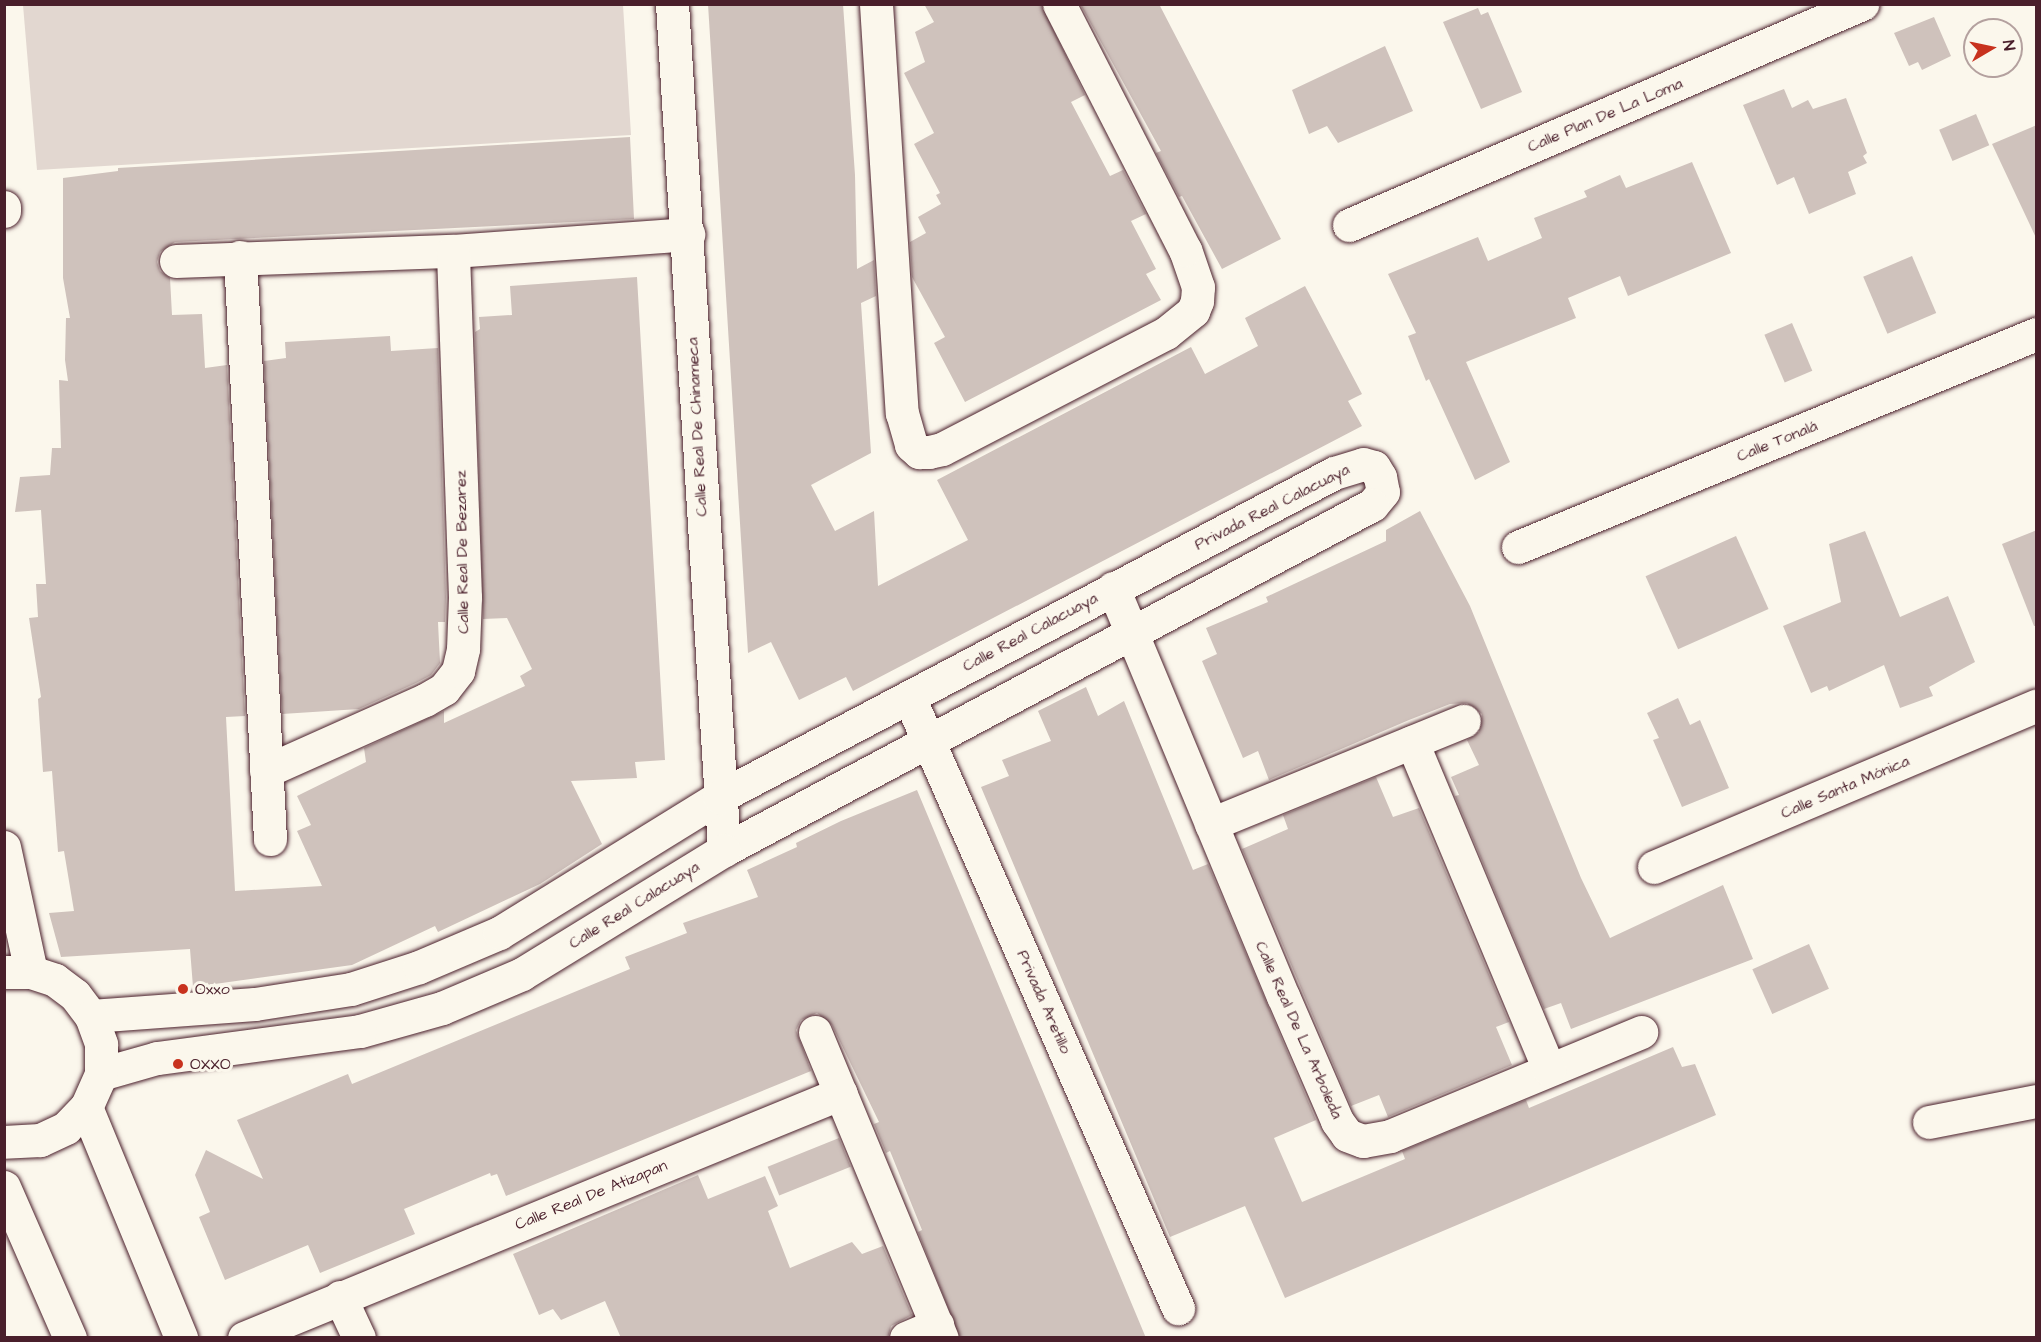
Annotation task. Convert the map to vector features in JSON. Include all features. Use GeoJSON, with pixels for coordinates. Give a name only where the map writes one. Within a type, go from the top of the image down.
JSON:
{"type":"FeatureCollection","features":[{"type":"Feature","properties":{"kind":"street","name":"Calle Real De Chinameca"},"geometry":{"type":"LineString","coordinates":[[672,4],[688,234],[719,797],[724,850]]}},
{"type":"Feature","properties":{"kind":"street"},"geometry":{"type":"LineString","coordinates":[[876,4],[902,413],[911,445],[919,452],[942,449],[1166,333],[1193,311],[1197,301],[1198,287],[1185,250],[1059,4]]}},
{"type":"Feature","properties":{"kind":"street","name":"Calle Plan De La Loma"},"geometry":{"type":"LineString","coordinates":[[1349,225],[1862,4]]}},
{"type":"Feature","properties":{"kind":"street"},"geometry":{"type":"LineString","coordinates":[[176,261],[453,250],[688,234]]}},
{"type":"Feature","properties":{"kind":"street","name":"Calle Real De Bezarez"},"geometry":{"type":"LineString","coordinates":[[266,771],[425,700],[444,689],[458,671],[463,649],[465,597],[453,250]]}},
{"type":"Feature","properties":{"kind":"street"},"geometry":{"type":"LineString","coordinates":[[240,257],[270,839]]}},
{"type":"Feature","properties":{"kind":"street","name":"Calle Tonalá"},"geometry":{"type":"LineString","coordinates":[[1518,547],[2037,334]]}},
{"type":"Feature","properties":{"kind":"street","name":"Privada Real Calacuaya"},"geometry":{"type":"LineString","coordinates":[[1113,588],[1348,466],[1374,467],[1380,477],[1383,492],[1372,505],[1130,631]]}},
{"type":"Feature","properties":{"kind":"street","name":"Calle Real Calacuaya"},"geometry":{"type":"LineString","coordinates":[[91,1016],[255,1004],[351,989],[419,967],[500,933],[719,797],[1113,588]]}},
{"type":"Feature","properties":{"kind":"street","name":"Calle Real De La Arboleda"},"geometry":{"type":"LineString","coordinates":[[1113,588],[1333,1112],[1347,1135],[1363,1141],[1390,1136],[1641,1032]]}},
{"type":"Feature","properties":{"kind":"street","name":"Calle Real Calacuaya"},"geometry":{"type":"LineString","coordinates":[[101,1074],[157,1058],[360,1031],[442,1008],[522,975],[724,850],[1130,631]]}},
{"type":"Feature","properties":{"kind":"street","name":"Privada Aretillo"},"geometry":{"type":"LineString","coordinates":[[909,697],[1178,1308]]}},
{"type":"Feature","properties":{"kind":"street","name":"Calle Santa Mónica"},"geometry":{"type":"LineString","coordinates":[[1654,867],[2037,706]]}},
{"type":"Feature","properties":{"kind":"street"},"geometry":{"type":"LineString","coordinates":[[1211,824],[1464,721]]}},
{"type":"Feature","properties":{"kind":"street"},"geometry":{"type":"LineString","coordinates":[[1412,742],[1549,1070]]}},
{"type":"Feature","properties":{"kind":"street"},"geometry":{"type":"LineString","coordinates":[[4,847],[18,972],[55,980],[75,995],[91,1016],[101,1044],[101,1074],[86,1107],[66,1128],[40,1140],[4,1142]]}},
{"type":"Feature","properties":{"kind":"street"},"geometry":{"type":"LineString","coordinates":[[816,1032],[939,1331],[906,1338]]}},
{"type":"Feature","properties":{"kind":"street","name":"Calle Real De Atizapan"},"geometry":{"type":"LineString","coordinates":[[244,1338],[841,1093]]}},
{"type":"Feature","properties":{"kind":"street"},"geometry":{"type":"LineString","coordinates":[[1929,1122],[2037,1101]]}},
{"type":"Feature","properties":{"kind":"street"},"geometry":{"type":"LineString","coordinates":[[86,1107],[181,1338]]}},
{"type":"Feature","properties":{"kind":"street"},"geometry":{"type":"LineString","coordinates":[[4,1187],[70,1338]]}},
{"type":"Feature","properties":{"kind":"street"},"geometry":{"type":"LineString","coordinates":[[340,1297],[359,1338]]}},
{"type":"Feature","properties":{"kind":"shaded area"},"geometry":{"type":"Polygon","coordinates":[[[23,5],[623,5],[631,135],[37,170],[23,5]]]}},
{"type":"Feature","properties":{"kind":"building"},"geometry":{"type":"Polygon","coordinates":[[[708,4],[843,4],[855,175],[857,269],[874,260],[876,296],[861,303],[871,453],[811,485],[835,531],[874,511],[878,586],[968,540],[937,480],[1191,347],[1205,374],[1258,346],[1245,318],[1305,286],[1362,394],[1348,401],[1362,426],[853,691],[846,677],[799,700],[771,642],[748,653],[708,4]]]}},
{"type":"Feature","properties":{"kind":"building"},"geometry":{"type":"Polygon","coordinates":[[[924,4],[1041,4],[1085,95],[1071,102],[1110,176],[1123,170],[1146,214],[1131,221],[1156,269],[1146,274],[1161,300],[965,402],[934,343],[945,337],[912,277],[910,242],[926,233],[918,217],[941,204],[936,195],[940,193],[914,144],[934,133],[904,73],[925,62],[915,32],[934,22],[924,4]]]}},
{"type":"Feature","properties":{"kind":"building"},"geometry":{"type":"Polygon","coordinates":[[[1080,4],[1159,4],[1281,239],[1222,269],[1182,196],[1179,197],[1156,153],[1161,151],[1080,4]]]}},
{"type":"Feature","properties":{"kind":"building"},"geometry":{"type":"Polygon","coordinates":[[[1478,8],[1481,15],[1488,12],[1522,92],[1481,109],[1443,22],[1478,8]]]}},
{"type":"Feature","properties":{"kind":"building"},"geometry":{"type":"Polygon","coordinates":[[[1934,17],[1951,56],[1922,70],[1918,62],[1909,66],[1894,33],[1934,17]]]}},
{"type":"Feature","properties":{"kind":"building"},"geometry":{"type":"Polygon","coordinates":[[[1385,46],[1413,111],[1338,143],[1327,126],[1309,134],[1292,90],[1385,46]]]}},
{"type":"Feature","properties":{"kind":"building"},"geometry":{"type":"Polygon","coordinates":[[[1784,89],[1792,108],[1808,100],[1813,109],[1846,98],[1867,153],[1863,156],[1867,163],[1848,172],[1856,194],[1809,214],[1794,177],[1777,185],[1743,105],[1784,89]]]}},
{"type":"Feature","properties":{"kind":"building"},"geometry":{"type":"Polygon","coordinates":[[[1976,114],[1989,145],[1952,161],[1939,130],[1976,114]]]}},
{"type":"Feature","properties":{"kind":"building"},"geometry":{"type":"Polygon","coordinates":[[[2037,125],[2037,240],[1992,144],[2037,125]]]}},
{"type":"Feature","properties":{"kind":"building"},"geometry":{"type":"Polygon","coordinates":[[[630,137],[634,219],[175,242],[160,252],[157,262],[160,271],[170,278],[172,315],[202,314],[205,368],[227,365],[245,716],[226,717],[235,891],[322,886],[297,831],[311,825],[297,796],[366,762],[364,748],[444,711],[444,723],[525,686],[520,676],[532,669],[507,618],[483,619],[475,332],[480,329],[479,317],[512,315],[510,286],[637,277],[665,760],[635,762],[637,778],[571,781],[602,844],[540,884],[438,932],[435,926],[352,965],[193,987],[190,949],[61,957],[49,913],[74,911],[64,851],[58,852],[52,771],[43,772],[38,699],[41,697],[29,618],[38,617],[36,584],[46,584],[41,510],[15,512],[20,477],[50,475],[52,448],[61,448],[59,380],[68,381],[65,360],[66,318],[70,318],[63,278],[63,178],[118,171],[118,168],[630,137]]]}},
{"type":"Feature","properties":{"kind":"building"},"geometry":{"type":"Polygon","coordinates":[[[1692,162],[1731,253],[1628,296],[1620,276],[1568,298],[1576,318],[1466,362],[1510,462],[1475,480],[1429,379],[1426,381],[1408,336],[1416,333],[1388,274],[1478,237],[1488,261],[1542,238],[1534,218],[1587,197],[1584,191],[1620,175],[1626,188],[1692,162]]]}},
{"type":"Feature","properties":{"kind":"building"},"geometry":{"type":"Polygon","coordinates":[[[1912,256],[1936,313],[1887,334],[1863,277],[1912,256]]]}},
{"type":"Feature","properties":{"kind":"building"},"geometry":{"type":"Polygon","coordinates":[[[1792,323],[1812,371],[1785,383],[1764,335],[1792,323]]]}},
{"type":"Feature","properties":{"kind":"building"},"geometry":{"type":"Polygon","coordinates":[[[390,336],[391,351],[438,348],[446,597],[445,622],[438,622],[440,663],[431,675],[359,709],[282,714],[264,361],[286,358],[285,342],[390,336]]]}},
{"type":"Feature","properties":{"kind":"building"},"geometry":{"type":"Polygon","coordinates":[[[1420,511],[1470,606],[1581,878],[1610,938],[1723,885],[1753,959],[1571,1029],[1561,1003],[1544,1009],[1455,796],[1459,795],[1451,777],[1479,765],[1467,740],[1479,732],[1482,714],[1467,703],[1450,704],[1269,780],[1258,751],[1243,758],[1202,661],[1217,654],[1206,628],[1268,602],[1266,597],[1386,541],[1386,530],[1420,511]]]}},
{"type":"Feature","properties":{"kind":"building"},"geometry":{"type":"Polygon","coordinates":[[[2037,530],[2037,626],[2034,626],[2002,544],[2037,530]]]}},
{"type":"Feature","properties":{"kind":"building"},"geometry":{"type":"Polygon","coordinates":[[[1865,531],[1900,617],[1948,596],[1975,662],[1929,687],[1933,696],[1900,708],[1884,665],[1829,691],[1827,686],[1811,693],[1783,626],[1841,602],[1829,544],[1865,531]]]}},
{"type":"Feature","properties":{"kind":"building"},"geometry":{"type":"Polygon","coordinates":[[[1736,536],[1769,609],[1678,649],[1646,576],[1736,536]]]}},
{"type":"Feature","properties":{"kind":"building"},"geometry":{"type":"Polygon","coordinates":[[[1086,687],[1098,716],[1124,701],[1193,870],[1208,864],[1316,1120],[1274,1138],[1302,1202],[1405,1159],[1402,1151],[1526,1100],[1529,1108],[1673,1047],[1682,1067],[1695,1064],[1716,1115],[1285,1298],[1245,1206],[1170,1237],[981,787],[1009,776],[1002,760],[1051,741],[1038,711],[1086,687]]]}},
{"type":"Feature","properties":{"kind":"building"},"geometry":{"type":"Polygon","coordinates":[[[1678,698],[1690,725],[1700,720],[1729,788],[1682,807],[1653,740],[1659,738],[1647,713],[1678,698]]]}},
{"type":"Feature","properties":{"kind":"building"},"geometry":{"type":"Polygon","coordinates":[[[1376,777],[1393,817],[1419,808],[1509,1022],[1496,1027],[1512,1065],[1388,1117],[1379,1095],[1351,1106],[1242,849],[1288,829],[1283,815],[1376,777]]]}},
{"type":"Feature","properties":{"kind":"building"},"geometry":{"type":"Polygon","coordinates":[[[917,790],[1146,1338],[960,1338],[918,1232],[922,1230],[890,1151],[886,1153],[874,1124],[879,1122],[832,1025],[817,1013],[801,1020],[796,1030],[811,1071],[506,1196],[497,1174],[491,1176],[490,1173],[404,1209],[415,1234],[320,1273],[308,1245],[225,1280],[199,1217],[210,1212],[195,1175],[206,1150],[263,1179],[237,1120],[348,1074],[352,1084],[630,969],[625,957],[687,933],[683,923],[758,897],[747,870],[797,847],[796,843],[841,821],[917,790]]]}},
{"type":"Feature","properties":{"kind":"building"},"geometry":{"type":"Polygon","coordinates":[[[1809,944],[1829,989],[1772,1014],[1752,969],[1809,944]]]}},
{"type":"Feature","properties":{"kind":"building"},"geometry":{"type":"Polygon","coordinates":[[[839,1138],[851,1167],[779,1196],[768,1167],[839,1138]]]}},
{"type":"Feature","properties":{"kind":"building"},"geometry":{"type":"Polygon","coordinates":[[[698,1175],[708,1199],[765,1176],[778,1206],[768,1211],[790,1268],[852,1242],[862,1254],[883,1246],[912,1315],[891,1326],[888,1338],[621,1338],[605,1301],[561,1320],[553,1309],[539,1315],[513,1254],[698,1175]]]}},
{"type":"Feature","properties":{"kind":"place","name":"Oxxo"},"geometry":{"type":"Point","coordinates":[183,989]}},
{"type":"Feature","properties":{"kind":"place","name":"OXXO"},"geometry":{"type":"Point","coordinates":[178,1064]}}]}
